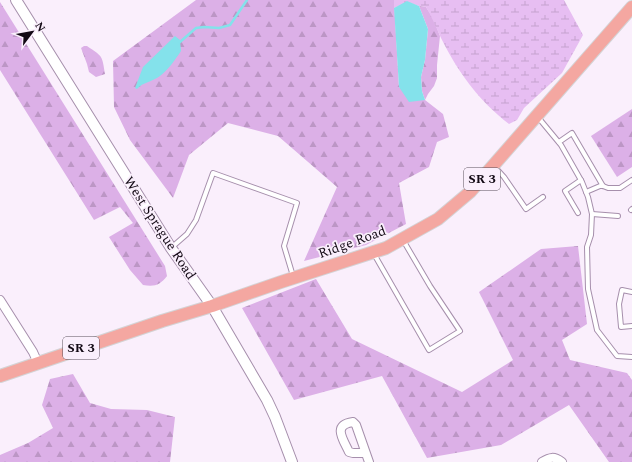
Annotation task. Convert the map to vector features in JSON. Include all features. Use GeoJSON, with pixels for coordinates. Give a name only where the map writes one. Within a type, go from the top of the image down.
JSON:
{"type":"FeatureCollection","features":[{"type":"Feature","properties":{"kind":"main road","name":"Ridge Road"},"geometry":{"type":"LineString","coordinates":[[0,376],[38,362],[386,248],[438,219],[470,192],[632,7]]}},
{"type":"Feature","properties":{"kind":"street","name":"West Sprague Road"},"geometry":{"type":"LineString","coordinates":[[16,0],[171,248],[212,306],[267,400],[292,462]]}},
{"type":"Feature","properties":{"kind":"street"},"geometry":{"type":"LineString","coordinates":[[0,300],[38,362]]}},
{"type":"Feature","properties":{"kind":"street"},"geometry":{"type":"LineString","coordinates":[[365,453],[370,462]]}},
{"type":"Feature","properties":{"kind":"street"},"geometry":{"type":"LineString","coordinates":[[542,462],[550,457],[555,457],[562,462]]}},
{"type":"Feature","properties":{"kind":"lane"},"geometry":{"type":"LineString","coordinates":[[537,116],[559,142],[581,180],[586,192],[592,214],[592,235],[587,247],[588,289],[597,330],[617,356],[632,357]]}},
{"type":"Feature","properties":{"kind":"lane"},"geometry":{"type":"LineString","coordinates":[[559,142],[572,133],[603,186]]}},
{"type":"Feature","properties":{"kind":"lane"},"geometry":{"type":"LineString","coordinates":[[494,165],[526,209],[543,197]]}},
{"type":"Feature","properties":{"kind":"lane"},"geometry":{"type":"LineString","coordinates":[[171,248],[187,234],[196,220],[213,173],[297,203],[284,246],[294,278]]}},
{"type":"Feature","properties":{"kind":"lane"},"geometry":{"type":"LineString","coordinates":[[578,213],[565,191],[581,180]]}},
{"type":"Feature","properties":{"kind":"lane"},"geometry":{"type":"LineString","coordinates":[[586,192],[600,186],[620,188],[632,180]]}},
{"type":"Feature","properties":{"kind":"lane"},"geometry":{"type":"LineString","coordinates":[[592,214],[618,216]]}},
{"type":"Feature","properties":{"kind":"lane"},"geometry":{"type":"LineString","coordinates":[[373,252],[429,350],[460,331],[430,286],[403,239]]}},
{"type":"Feature","properties":{"kind":"lane"},"geometry":{"type":"LineString","coordinates":[[632,292],[622,290],[620,304],[621,327],[632,326]]}},
{"type":"Feature","properties":{"kind":"green space"},"geometry":{"type":"Polygon","coordinates":[[[196,0],[394,0],[399,87],[425,100],[443,114],[449,137],[437,142],[429,167],[399,183],[406,224],[366,245],[304,261],[337,187],[278,136],[228,123],[189,155],[173,198],[130,140],[114,107],[113,61],[196,0]]]}},
{"type":"Feature","properties":{"kind":"green space"},"geometry":{"type":"Polygon","coordinates":[[[394,0],[564,0],[583,35],[562,73],[524,108],[517,120],[509,124],[478,95],[462,74],[441,38],[426,7],[407,2],[394,8],[394,0]]]}},
{"type":"Feature","properties":{"kind":"green space"},"geometry":{"type":"Polygon","coordinates":[[[0,2],[165,266],[167,276],[159,283],[151,286],[143,285],[130,270],[109,237],[133,223],[120,207],[94,220],[0,70],[0,2]]]}},
{"type":"Feature","properties":{"kind":"green space"},"geometry":{"type":"Polygon","coordinates":[[[419,6],[426,7],[433,18],[440,36],[437,78],[425,100],[422,91],[421,77],[425,60],[428,29],[419,6]]]}},
{"type":"Feature","properties":{"kind":"green space"},"geometry":{"type":"Polygon","coordinates":[[[87,46],[101,57],[105,74],[96,77],[89,72],[81,48],[87,46]]]}},
{"type":"Feature","properties":{"kind":"green space"},"geometry":{"type":"Polygon","coordinates":[[[632,109],[632,167],[617,177],[591,136],[632,109]]]}},
{"type":"Feature","properties":{"kind":"green space"},"geometry":{"type":"Polygon","coordinates":[[[578,246],[587,324],[562,340],[570,360],[627,373],[632,380],[632,462],[609,462],[569,405],[501,445],[427,458],[382,376],[294,400],[242,308],[316,279],[352,339],[462,392],[513,360],[479,292],[541,249],[578,246]]]}},
{"type":"Feature","properties":{"kind":"green space"},"geometry":{"type":"Polygon","coordinates":[[[73,374],[90,403],[111,409],[147,410],[175,417],[170,462],[0,462],[0,455],[28,443],[53,428],[42,405],[50,379],[73,374]]]}},
{"type":"Feature","properties":{"kind":"water"},"geometry":{"type":"Polygon","coordinates":[[[407,1],[419,6],[428,29],[425,60],[421,77],[422,91],[425,100],[409,102],[399,87],[394,8],[407,1]]]}},
{"type":"Feature","properties":{"kind":"water"},"geometry":{"type":"Polygon","coordinates":[[[175,36],[180,40],[181,51],[174,61],[160,76],[137,89],[135,88],[143,67],[175,36]]]}},
{"type":"Feature","properties":{"kind":"waterway"},"geometry":{"type":"LineString","coordinates":[[180,42],[196,28],[219,28],[230,25],[247,0]]}}]}
